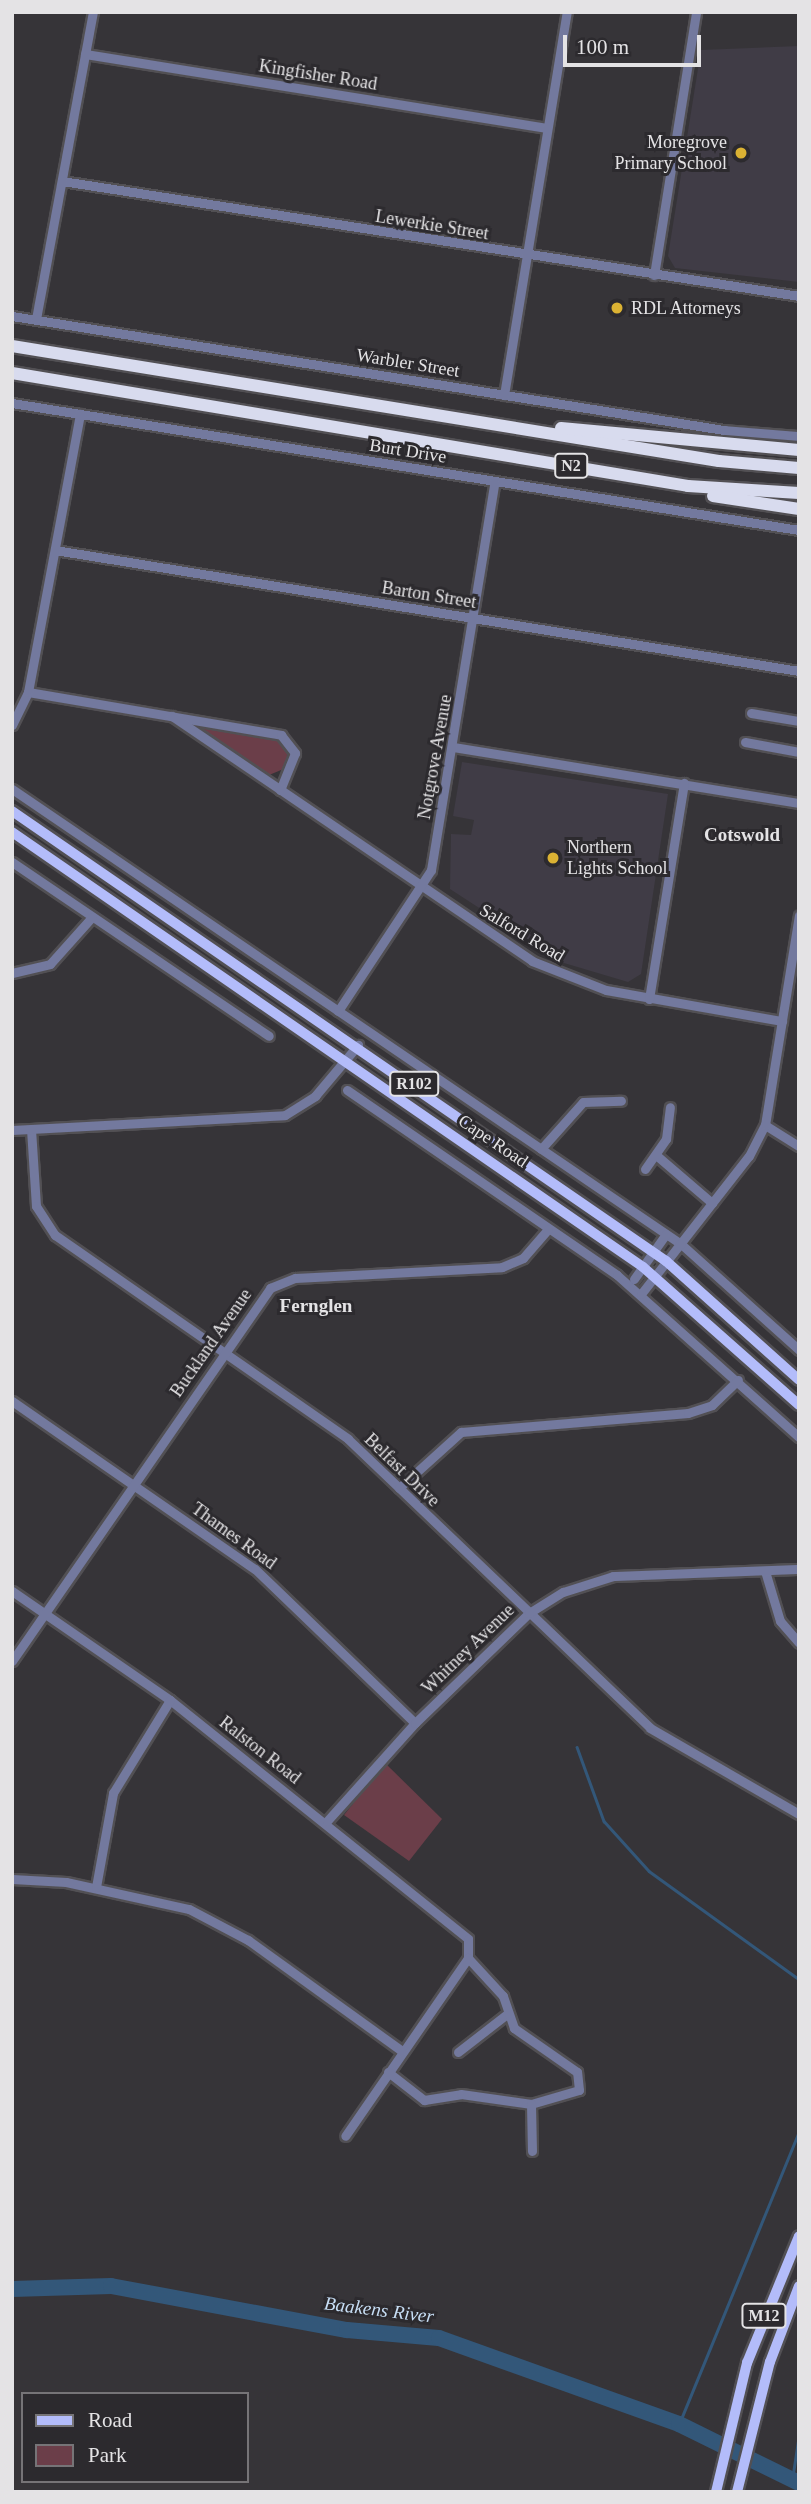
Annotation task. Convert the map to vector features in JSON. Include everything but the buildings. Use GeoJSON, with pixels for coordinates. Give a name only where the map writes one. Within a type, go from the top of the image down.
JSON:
{"type":"FeatureCollection","features":[{"type":"Feature","properties":{"kind":"highway","name":"N2"},"geometry":{"type":"LineString","coordinates":[[12,346],[719,461],[799,468]]}},
{"type":"Feature","properties":{"kind":"highway","name":"N2"},"geometry":{"type":"LineString","coordinates":[[12,373],[688,486],[799,493]]}},
{"type":"Feature","properties":{"kind":"highway"},"geometry":{"type":"LineString","coordinates":[[453,418],[799,450]]}},
{"type":"Feature","properties":{"kind":"highway"},"geometry":{"type":"LineString","coordinates":[[688,486],[701,494],[799,509]]}},
{"type":"Feature","properties":{"kind":"main road","name":"Cape Road"},"geometry":{"type":"LineString","coordinates":[[12,811],[358,1044],[666,1261],[799,1380]]}},
{"type":"Feature","properties":{"kind":"main road","name":"Cape Road"},"geometry":{"type":"LineString","coordinates":[[12,832],[643,1267],[799,1405]]}},
{"type":"Feature","properties":{"kind":"main road","name":"M12"},"geometry":{"type":"LineString","coordinates":[[716,2492],[737,2399],[799,2236]]}},
{"type":"Feature","properties":{"kind":"main road","name":"M12"},"geometry":{"type":"LineString","coordinates":[[737,2492],[758,2404],[799,2286]]}},
{"type":"Feature","properties":{"kind":"street"},"geometry":{"type":"LineString","coordinates":[[36,319],[93,12]]}},
{"type":"Feature","properties":{"kind":"street"},"geometry":{"type":"LineString","coordinates":[[504,395],[567,12]]}},
{"type":"Feature","properties":{"kind":"street"},"geometry":{"type":"LineString","coordinates":[[654,275],[696,12]]}},
{"type":"Feature","properties":{"kind":"street","name":"Kingfisher Road"},"geometry":{"type":"LineString","coordinates":[[85,54],[547,128]]}},
{"type":"Feature","properties":{"kind":"street","name":"Lewerkie Street"},"geometry":{"type":"LineString","coordinates":[[62,181],[527,257],[799,296]]}},
{"type":"Feature","properties":{"kind":"street","name":"Warbler Street"},"geometry":{"type":"LineString","coordinates":[[12,316],[504,395],[799,436]]}},
{"type":"Feature","properties":{"kind":"street","name":"Burt Drive"},"geometry":{"type":"LineString","coordinates":[[12,403],[799,530]]}},
{"type":"Feature","properties":{"kind":"street"},"geometry":{"type":"LineString","coordinates":[[12,725],[28,692],[80,414]]}},
{"type":"Feature","properties":{"kind":"street","name":"Notgrove Avenue"},"geometry":{"type":"LineString","coordinates":[[338,1011],[423,888],[453,747],[495,481]]}},
{"type":"Feature","properties":{"kind":"street","name":"Barton Street"},"geometry":{"type":"LineString","coordinates":[[55,550],[799,671]]}},
{"type":"Feature","properties":{"kind":"street","name":"Salford Road"},"geometry":{"type":"LineString","coordinates":[[28,692],[287,737],[295,753],[281,790]]}},
{"type":"Feature","properties":{"kind":"street"},"geometry":{"type":"LineString","coordinates":[[751,713],[799,721]]}},
{"type":"Feature","properties":{"kind":"street","name":"Salford Road"},"geometry":{"type":"LineString","coordinates":[[172,716],[532,961],[578,981],[649,999],[782,1021]]}},
{"type":"Feature","properties":{"kind":"street"},"geometry":{"type":"LineString","coordinates":[[746,741],[799,752]]}},
{"type":"Feature","properties":{"kind":"street"},"geometry":{"type":"LineString","coordinates":[[453,747],[799,803]]}},
{"type":"Feature","properties":{"kind":"street"},"geometry":{"type":"LineString","coordinates":[[649,999],[684,783]]}},
{"type":"Feature","properties":{"kind":"street","name":"Cape Road"},"geometry":{"type":"LineString","coordinates":[[12,789],[681,1244],[799,1350]]}},
{"type":"Feature","properties":{"kind":"street"},"geometry":{"type":"LineString","coordinates":[[12,862],[269,1036]]}},
{"type":"Feature","properties":{"kind":"street"},"geometry":{"type":"LineString","coordinates":[[640,1294],[712,1203],[765,1125],[799,916]]}},
{"type":"Feature","properties":{"kind":"street"},"geometry":{"type":"LineString","coordinates":[[12,973],[50,964],[92,917]]}},
{"type":"Feature","properties":{"kind":"street"},"geometry":{"type":"LineString","coordinates":[[12,1130],[285,1115],[315,1096],[358,1044]]}},
{"type":"Feature","properties":{"kind":"street"},"geometry":{"type":"LineString","coordinates":[[346,1090],[640,1294],[799,1437]]}},
{"type":"Feature","properties":{"kind":"street"},"geometry":{"type":"LineString","coordinates":[[541,1149],[583,1102],[621,1101]]}},
{"type":"Feature","properties":{"kind":"street"},"geometry":{"type":"LineString","coordinates":[[645,1169],[668,1135],[670,1107]]}},
{"type":"Feature","properties":{"kind":"street"},"geometry":{"type":"LineString","coordinates":[[765,1125],[799,1146]]}},
{"type":"Feature","properties":{"kind":"street","name":"Belfast Drive"},"geometry":{"type":"LineString","coordinates":[[31,1129],[36,1206],[48,1229],[335,1429],[650,1728],[799,1814]]}},
{"type":"Feature","properties":{"kind":"street"},"geometry":{"type":"LineString","coordinates":[[656,1155],[712,1203]]}},
{"type":"Feature","properties":{"kind":"street","name":"Buckland Avenue"},"geometry":{"type":"LineString","coordinates":[[12,1661],[263,1296],[285,1280],[502,1267],[523,1258],[548,1229]]}},
{"type":"Feature","properties":{"kind":"street"},"geometry":{"type":"LineString","coordinates":[[634,1279],[666,1234]]}},
{"type":"Feature","properties":{"kind":"street"},"geometry":{"type":"LineString","coordinates":[[399,1488],[461,1432],[688,1413],[712,1405],[738,1380]]}},
{"type":"Feature","properties":{"kind":"street","name":"Thames Road"},"geometry":{"type":"LineString","coordinates":[[12,1401],[255,1569],[415,1723]]}},
{"type":"Feature","properties":{"kind":"street","name":"Whitney Avenue"},"geometry":{"type":"LineString","coordinates":[[327,1821],[415,1723],[529,1613],[596,1579],[799,1569]]}},
{"type":"Feature","properties":{"kind":"street"},"geometry":{"type":"LineString","coordinates":[[765,1570],[780,1622],[799,1643]]}},
{"type":"Feature","properties":{"kind":"street","name":"Ralston Road"},"geometry":{"type":"LineString","coordinates":[[12,1591],[170,1700],[327,1821],[463,1932],[469,1954],[503,1996],[506,2014],[519,2032],[582,2079],[572,2095],[531,2105]]}},
{"type":"Feature","properties":{"kind":"street"},"geometry":{"type":"LineString","coordinates":[[96,1887],[113,1793],[170,1700]]}},
{"type":"Feature","properties":{"kind":"street"},"geometry":{"type":"LineString","coordinates":[[12,1879],[96,1887],[154,1898],[218,1923],[402,2051]]}},
{"type":"Feature","properties":{"kind":"street"},"geometry":{"type":"LineString","coordinates":[[345,2136],[469,1954]]}},
{"type":"Feature","properties":{"kind":"street"},"geometry":{"type":"LineString","coordinates":[[458,2052],[506,2014]]}},
{"type":"Feature","properties":{"kind":"street"},"geometry":{"type":"LineString","coordinates":[[388,2072],[424,2100],[461,2094],[531,2105],[532,2151]]}},
{"type":"Feature","properties":{"kind":"shaded area","name":"Moregrove Primary School"},"geometry":{"type":"Polygon","coordinates":[[[799,46],[799,282],[675,268],[668,256],[701,50],[799,46]]]}},
{"type":"Feature","properties":{"kind":"shaded area","name":"Northern Lights School"},"geometry":{"type":"Polygon","coordinates":[[[462,762],[668,794],[641,974],[628,982],[564,963],[450,889],[451,834],[471,835],[474,820],[453,816],[462,762]]]}},
{"type":"Feature","properties":{"kind":"green space"},"geometry":{"type":"Polygon","coordinates":[[[197,727],[278,738],[289,749],[286,768],[269,775],[197,727]]]}},
{"type":"Feature","properties":{"kind":"green space"},"geometry":{"type":"Polygon","coordinates":[[[385,1763],[442,1819],[409,1861],[344,1815],[385,1763]]]}},
{"type":"Feature","properties":{"kind":"waterway"},"geometry":{"type":"LineString","coordinates":[[577,1747],[604,1821],[649,1871],[799,1979]]}},
{"type":"Feature","properties":{"kind":"waterway"},"geometry":{"type":"LineString","coordinates":[[679,2424],[799,2132]]}},
{"type":"Feature","properties":{"kind":"waterway","name":"Baakens River"},"geometry":{"type":"LineString","coordinates":[[12,2289],[111,2286],[347,2330],[439,2338],[679,2424],[799,2483]]}},
{"type":"Feature","properties":{"kind":"waterway"},"geometry":{"type":"LineString","coordinates":[[792,2480],[799,2434]]}},
{"type":"Feature","properties":{"kind":"place","name":"Moregrove Primary School"},"geometry":{"type":"Point","coordinates":[741,153]}},
{"type":"Feature","properties":{"kind":"place","name":"RDL Attorneys"},"geometry":{"type":"Point","coordinates":[617,308]}},
{"type":"Feature","properties":{"kind":"place","name":"Northern Lights School"},"geometry":{"type":"Point","coordinates":[553,858]}},
{"type":"Feature","properties":{"kind":"district","name":"Cotswold"},"geometry":{"type":"Point","coordinates":[742,835]}},
{"type":"Feature","properties":{"kind":"district","name":"Fernglen"},"geometry":{"type":"Point","coordinates":[316,1306]}}]}
